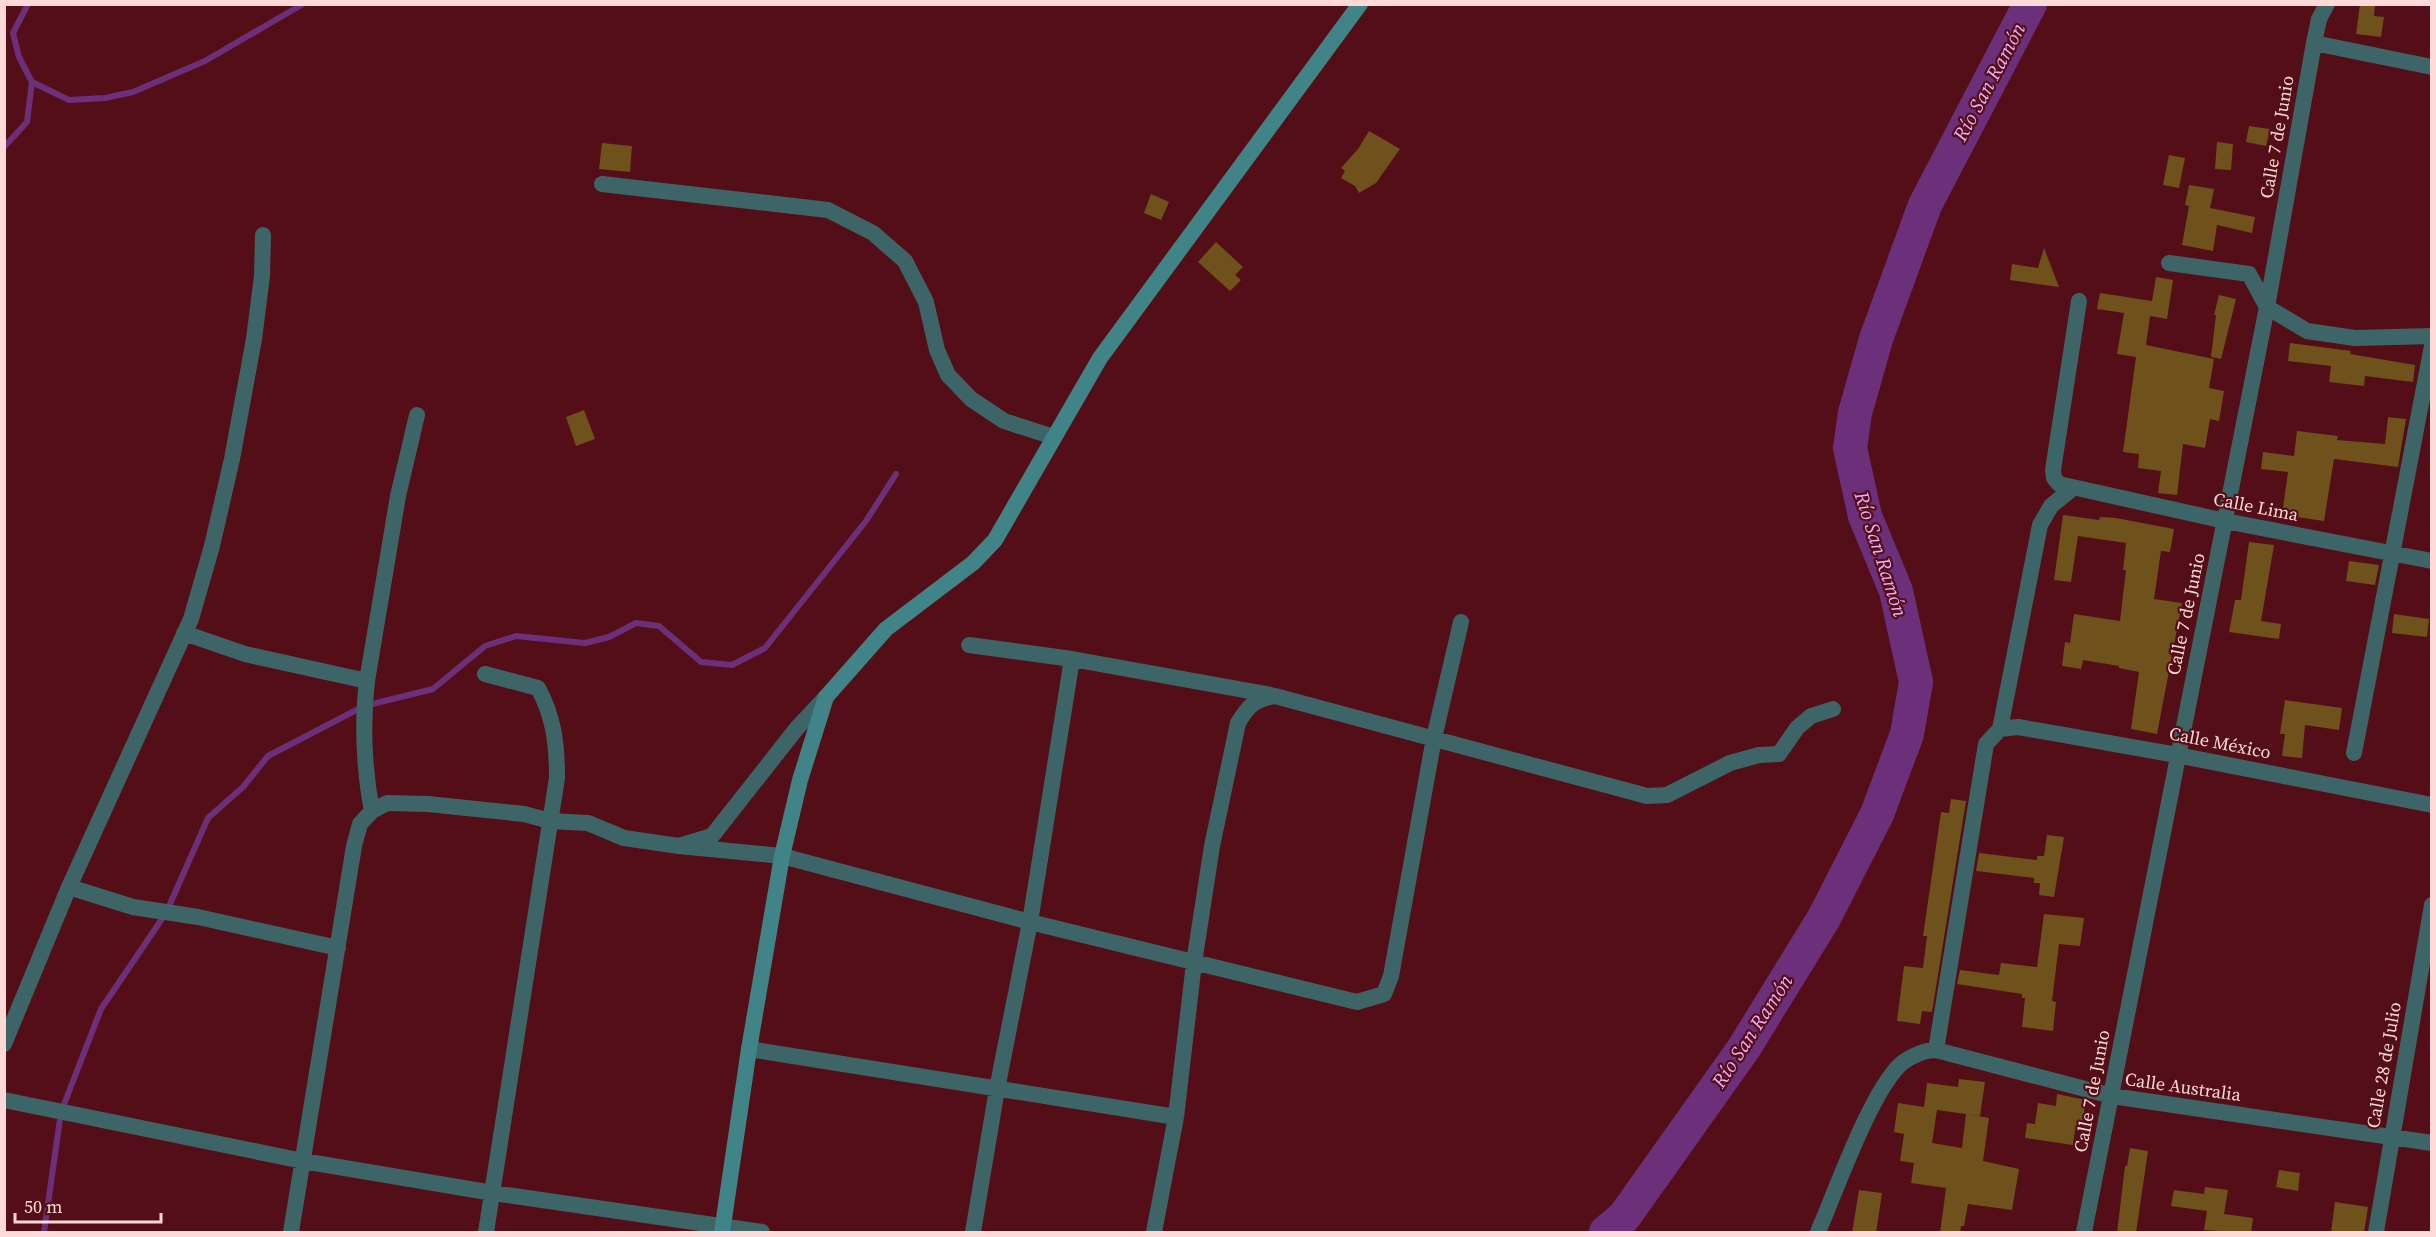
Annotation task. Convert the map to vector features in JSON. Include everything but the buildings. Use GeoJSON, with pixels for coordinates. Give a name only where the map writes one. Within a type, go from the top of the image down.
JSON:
{"type":"FeatureCollection","features":[{"type":"Feature","properties":{"kind":"main road"},"geometry":{"type":"LineString","coordinates":[[723,1230],[749,1049],[782,856],[800,780],[826,697],[886,629],[973,563],[995,540],[1100,358],[1360,4]]}},
{"type":"Feature","properties":{"kind":"street","name":"Calle 7 de Junio"},"geometry":{"type":"LineString","coordinates":[[2084,1233],[2267,307],[2314,43],[2319,19],[2327,4]]}},
{"type":"Feature","properties":{"kind":"street"},"geometry":{"type":"LineString","coordinates":[[2314,43],[2432,67]]}},
{"type":"Feature","properties":{"kind":"street"},"geometry":{"type":"LineString","coordinates":[[602,184],[828,210],[873,232],[905,261],[926,302],[937,350],[948,375],[971,399],[1004,421],[1054,437]]}},
{"type":"Feature","properties":{"kind":"street"},"geometry":{"type":"LineString","coordinates":[[4,1044],[69,887],[184,633],[212,546],[232,459],[254,339],[262,276],[263,235]]}},
{"type":"Feature","properties":{"kind":"street"},"geometry":{"type":"LineString","coordinates":[[2169,263],[2249,274],[2267,307],[2307,331],[2355,338],[2432,336]]}},
{"type":"Feature","properties":{"kind":"street"},"geometry":{"type":"LineString","coordinates":[[2073,488],[2059,484],[2054,478],[2053,470],[2079,301]]}},
{"type":"Feature","properties":{"kind":"street"},"geometry":{"type":"LineString","coordinates":[[2354,753],[2432,346]]}},
{"type":"Feature","properties":{"kind":"street"},"geometry":{"type":"LineString","coordinates":[[372,811],[365,778],[367,758],[364,706],[398,496],[417,415]]}},
{"type":"Feature","properties":{"kind":"street"},"geometry":{"type":"LineString","coordinates":[[1818,1233],[1879,1093],[1902,1063],[1926,1050],[1936,1050],[1986,744],[2000,729],[2040,525],[2051,506],[2073,488]]}},
{"type":"Feature","properties":{"kind":"street","name":"Calle Lima"},"geometry":{"type":"LineString","coordinates":[[2073,488],[2225,521],[2432,561]]}},
{"type":"Feature","properties":{"kind":"street"},"geometry":{"type":"LineString","coordinates":[[291,1233],[354,846],[360,824],[372,811],[387,803],[428,804],[524,814],[550,821],[588,823],[624,838],[782,856],[1030,922],[1358,1002],[1384,994],[1391,976],[1434,738],[1461,622]]}},
{"type":"Feature","properties":{"kind":"street"},"geometry":{"type":"LineString","coordinates":[[184,633],[245,654],[367,681]]}},
{"type":"Feature","properties":{"kind":"street"},"geometry":{"type":"LineString","coordinates":[[969,645],[1072,659],[1275,696],[1647,796],[1667,795],[1730,763],[1779,754],[1797,729],[1811,716],[1833,710]]}},
{"type":"Feature","properties":{"kind":"street"},"geometry":{"type":"LineString","coordinates":[[973,1233],[997,1089],[1030,922],[1072,659]]}},
{"type":"Feature","properties":{"kind":"street"},"geometry":{"type":"LineString","coordinates":[[485,674],[517,680],[538,688],[546,704],[557,741],[557,778],[486,1233]]}},
{"type":"Feature","properties":{"kind":"street"},"geometry":{"type":"LineString","coordinates":[[1154,1233],[1176,1117],[1194,963],[1212,846],[1238,723],[1247,708],[1259,698],[1275,696]]}},
{"type":"Feature","properties":{"kind":"street"},"geometry":{"type":"LineString","coordinates":[[679,846],[712,836],[797,728],[826,697]]}},
{"type":"Feature","properties":{"kind":"street","name":"Calle México"},"geometry":{"type":"LineString","coordinates":[[2000,729],[2018,727],[2177,755],[2432,805]]}},
{"type":"Feature","properties":{"kind":"street"},"geometry":{"type":"LineString","coordinates":[[69,887],[133,907],[198,917],[338,948]]}},
{"type":"Feature","properties":{"kind":"street","name":"Calle 28 de Julio"},"geometry":{"type":"LineString","coordinates":[[2376,1233],[2432,905]]}},
{"type":"Feature","properties":{"kind":"street"},"geometry":{"type":"LineString","coordinates":[[749,1049],[1176,1117]]}},
{"type":"Feature","properties":{"kind":"street","name":"Calle Australia"},"geometry":{"type":"LineString","coordinates":[[1936,1050],[2112,1096],[2432,1143]]}},
{"type":"Feature","properties":{"kind":"street"},"geometry":{"type":"LineString","coordinates":[[4,1100],[303,1161],[723,1230],[762,1233]]}},
{"type":"Feature","properties":{"kind":"waterway"},"geometry":{"type":"LineString","coordinates":[[4,147],[27,122],[32,82],[19,57],[13,33],[28,4]]}},
{"type":"Feature","properties":{"kind":"waterway"},"geometry":{"type":"LineString","coordinates":[[32,82],[69,100],[105,98],[133,92],[205,61],[303,4]]}},
{"type":"Feature","properties":{"kind":"waterway","name":"Río San Ramón"},"geometry":{"type":"LineString","coordinates":[[1606,1232],[1624,1217],[1744,1048],[1824,918],[1877,814],[1907,734],[1916,682],[1896,591],[1865,516],[1850,448],[1855,413],[1876,339],[1925,205],[2030,4]]}},
{"type":"Feature","properties":{"kind":"waterway"},"geometry":{"type":"LineString","coordinates":[[44,1232],[61,1112],[101,1009],[166,913],[208,818],[243,787],[268,756],[364,706],[433,689],[485,646],[516,636],[585,643],[609,637],[636,623],[659,626],[701,662],[732,665],[765,648],[866,521],[896,474]]}}]}
